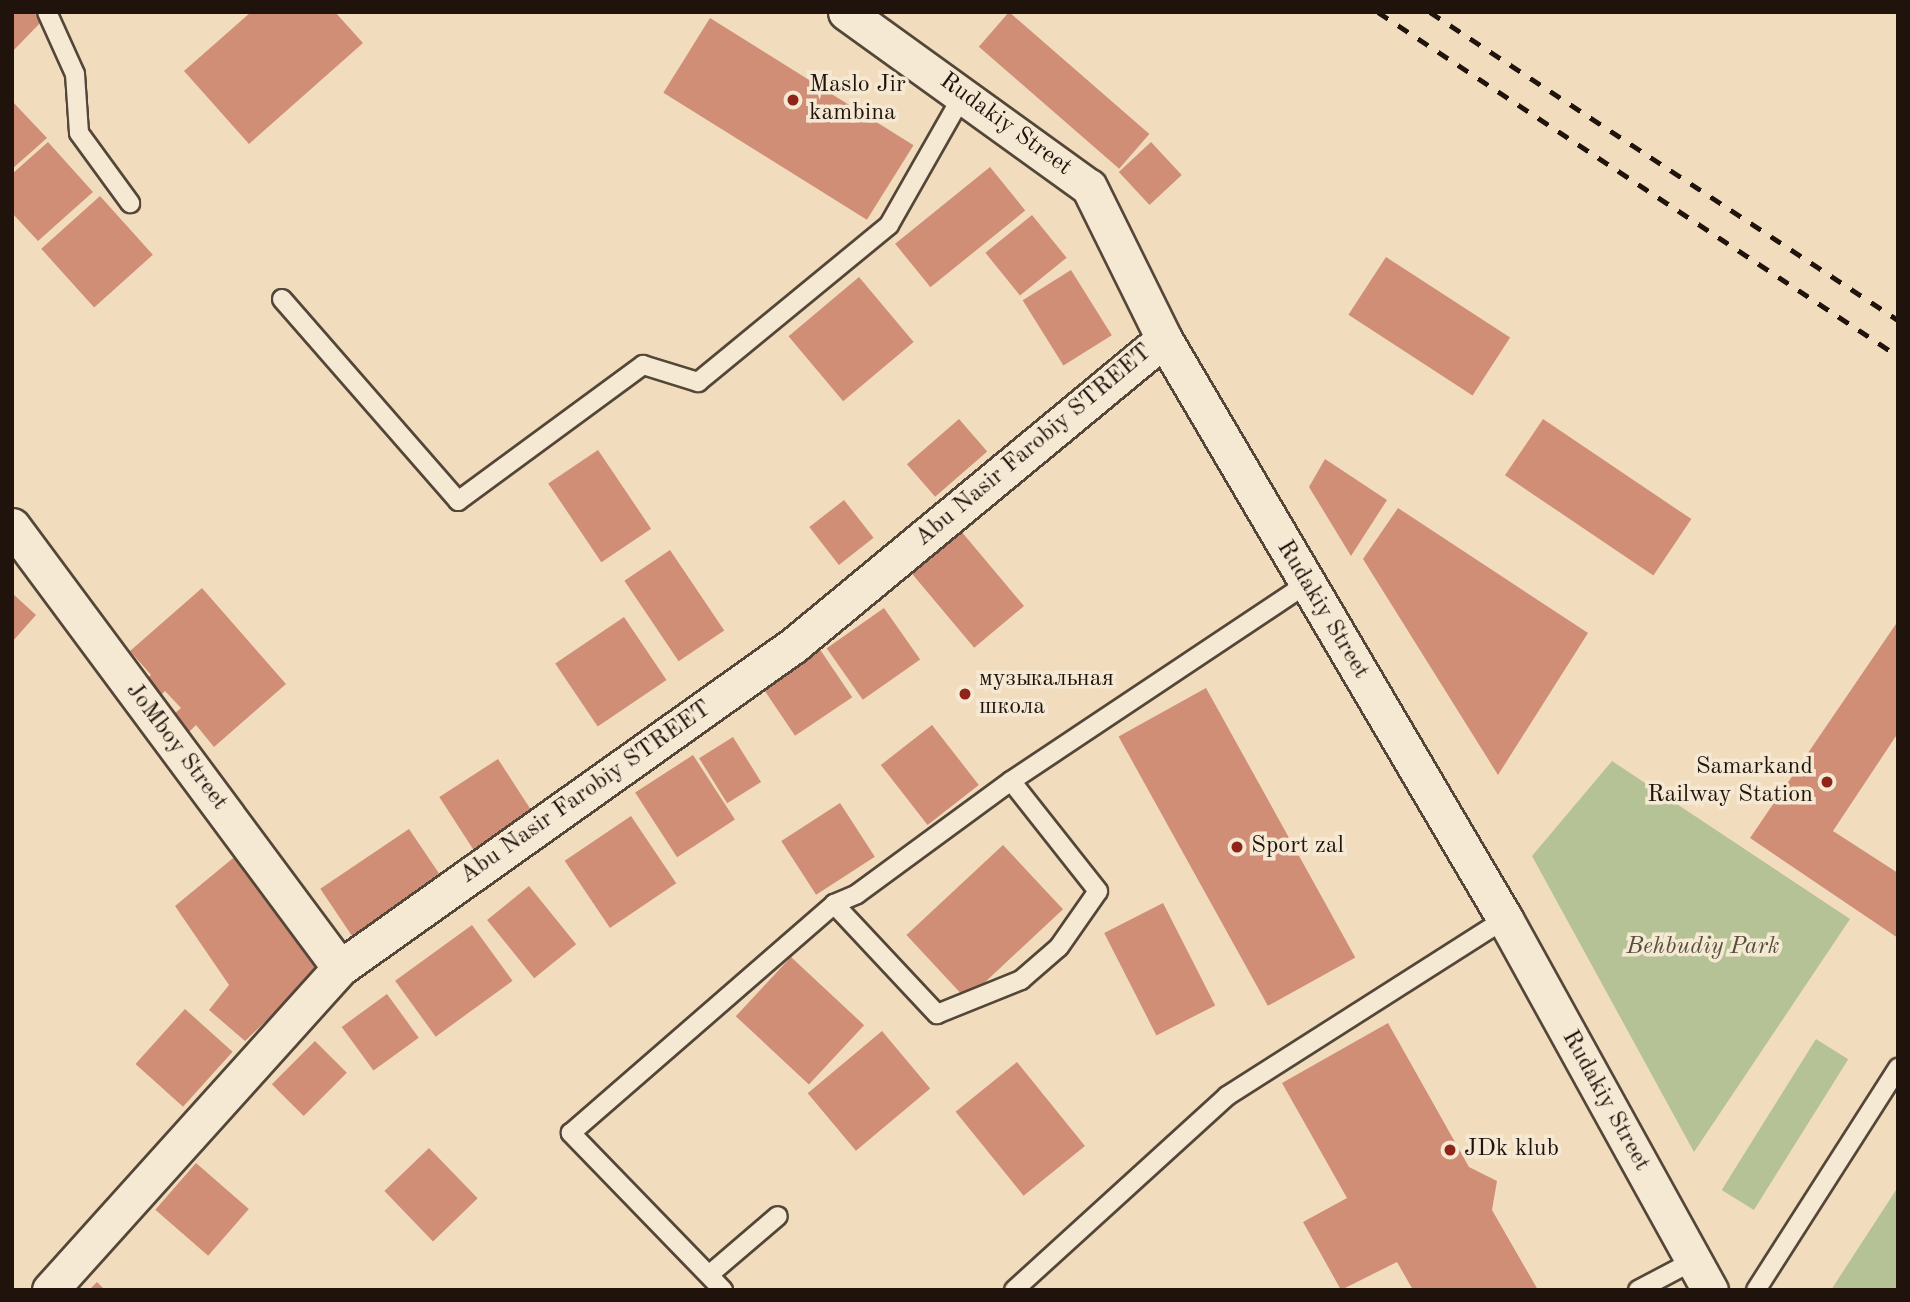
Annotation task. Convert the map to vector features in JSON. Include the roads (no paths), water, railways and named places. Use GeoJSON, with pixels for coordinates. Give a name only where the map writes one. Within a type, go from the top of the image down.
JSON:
{"type":"FeatureCollection","features":[{"type":"Feature","properties":{"kind":"street","name":"Rudakiy Street"},"geometry":{"type":"LineString","coordinates":[[846,12],[1089,187],[1164,340],[1505,919],[1702,1275]]}},
{"type":"Feature","properties":{"kind":"street","name":"Abu Nasir Farobiy STREET"},"geometry":{"type":"LineString","coordinates":[[50,1290],[340,968],[794,645],[1164,340]]}},
{"type":"Feature","properties":{"kind":"street","name":"JoMboy Street"},"geometry":{"type":"LineString","coordinates":[[12,526],[340,968]]}},
{"type":"Feature","properties":{"kind":"lane"},"geometry":{"type":"LineString","coordinates":[[47,12],[75,74],[79,133],[130,203]]}},
{"type":"Feature","properties":{"kind":"lane"},"geometry":{"type":"LineString","coordinates":[[282,299],[458,501],[643,365],[698,382],[889,225],[964,95]]}},
{"type":"Feature","properties":{"kind":"lane"},"geometry":{"type":"LineString","coordinates":[[723,1290],[571,1133],[834,904],[857,894],[1011,781],[1306,584]]}},
{"type":"Feature","properties":{"kind":"lane"},"geometry":{"type":"LineString","coordinates":[[834,904],[937,1014],[1021,980],[1059,947],[1097,891],[1011,781]]}},
{"type":"Feature","properties":{"kind":"lane"},"geometry":{"type":"LineString","coordinates":[[1014,1290],[1227,1096],[1505,919]]}},
{"type":"Feature","properties":{"kind":"lane"},"geometry":{"type":"LineString","coordinates":[[1756,1290],[1898,1068]]}},
{"type":"Feature","properties":{"kind":"lane"},"geometry":{"type":"LineString","coordinates":[[710,1274],[778,1216]]}},
{"type":"Feature","properties":{"kind":"lane"},"geometry":{"type":"LineString","coordinates":[[1638,1290],[1702,1275]]}},
{"type":"Feature","properties":{"kind":"railway"},"geometry":{"type":"LineString","coordinates":[[1378,12],[1898,356]]}},
{"type":"Feature","properties":{"kind":"railway"},"geometry":{"type":"LineString","coordinates":[[1430,12],[1898,320]]}},
{"type":"Feature","properties":{"kind":"place","name":"Maslo Jir kambina"},"geometry":{"type":"Point","coordinates":[793,100]}},
{"type":"Feature","properties":{"kind":"place","name":"музыкальная школа"},"geometry":{"type":"Point","coordinates":[965,694]}},
{"type":"Feature","properties":{"kind":"place","name":"Samarkand Railway Station"},"geometry":{"type":"Point","coordinates":[1827,782]}},
{"type":"Feature","properties":{"kind":"place","name":"Sport zal"},"geometry":{"type":"Point","coordinates":[1237,847]}},
{"type":"Feature","properties":{"kind":"place","name":"JDk klub"},"geometry":{"type":"Point","coordinates":[1450,1150]}},
{"type":"Feature","properties":{"kind":"park label","name":"Behbudiy Park"},"geometry":{"type":"Point","coordinates":[1703,948]}}]}
